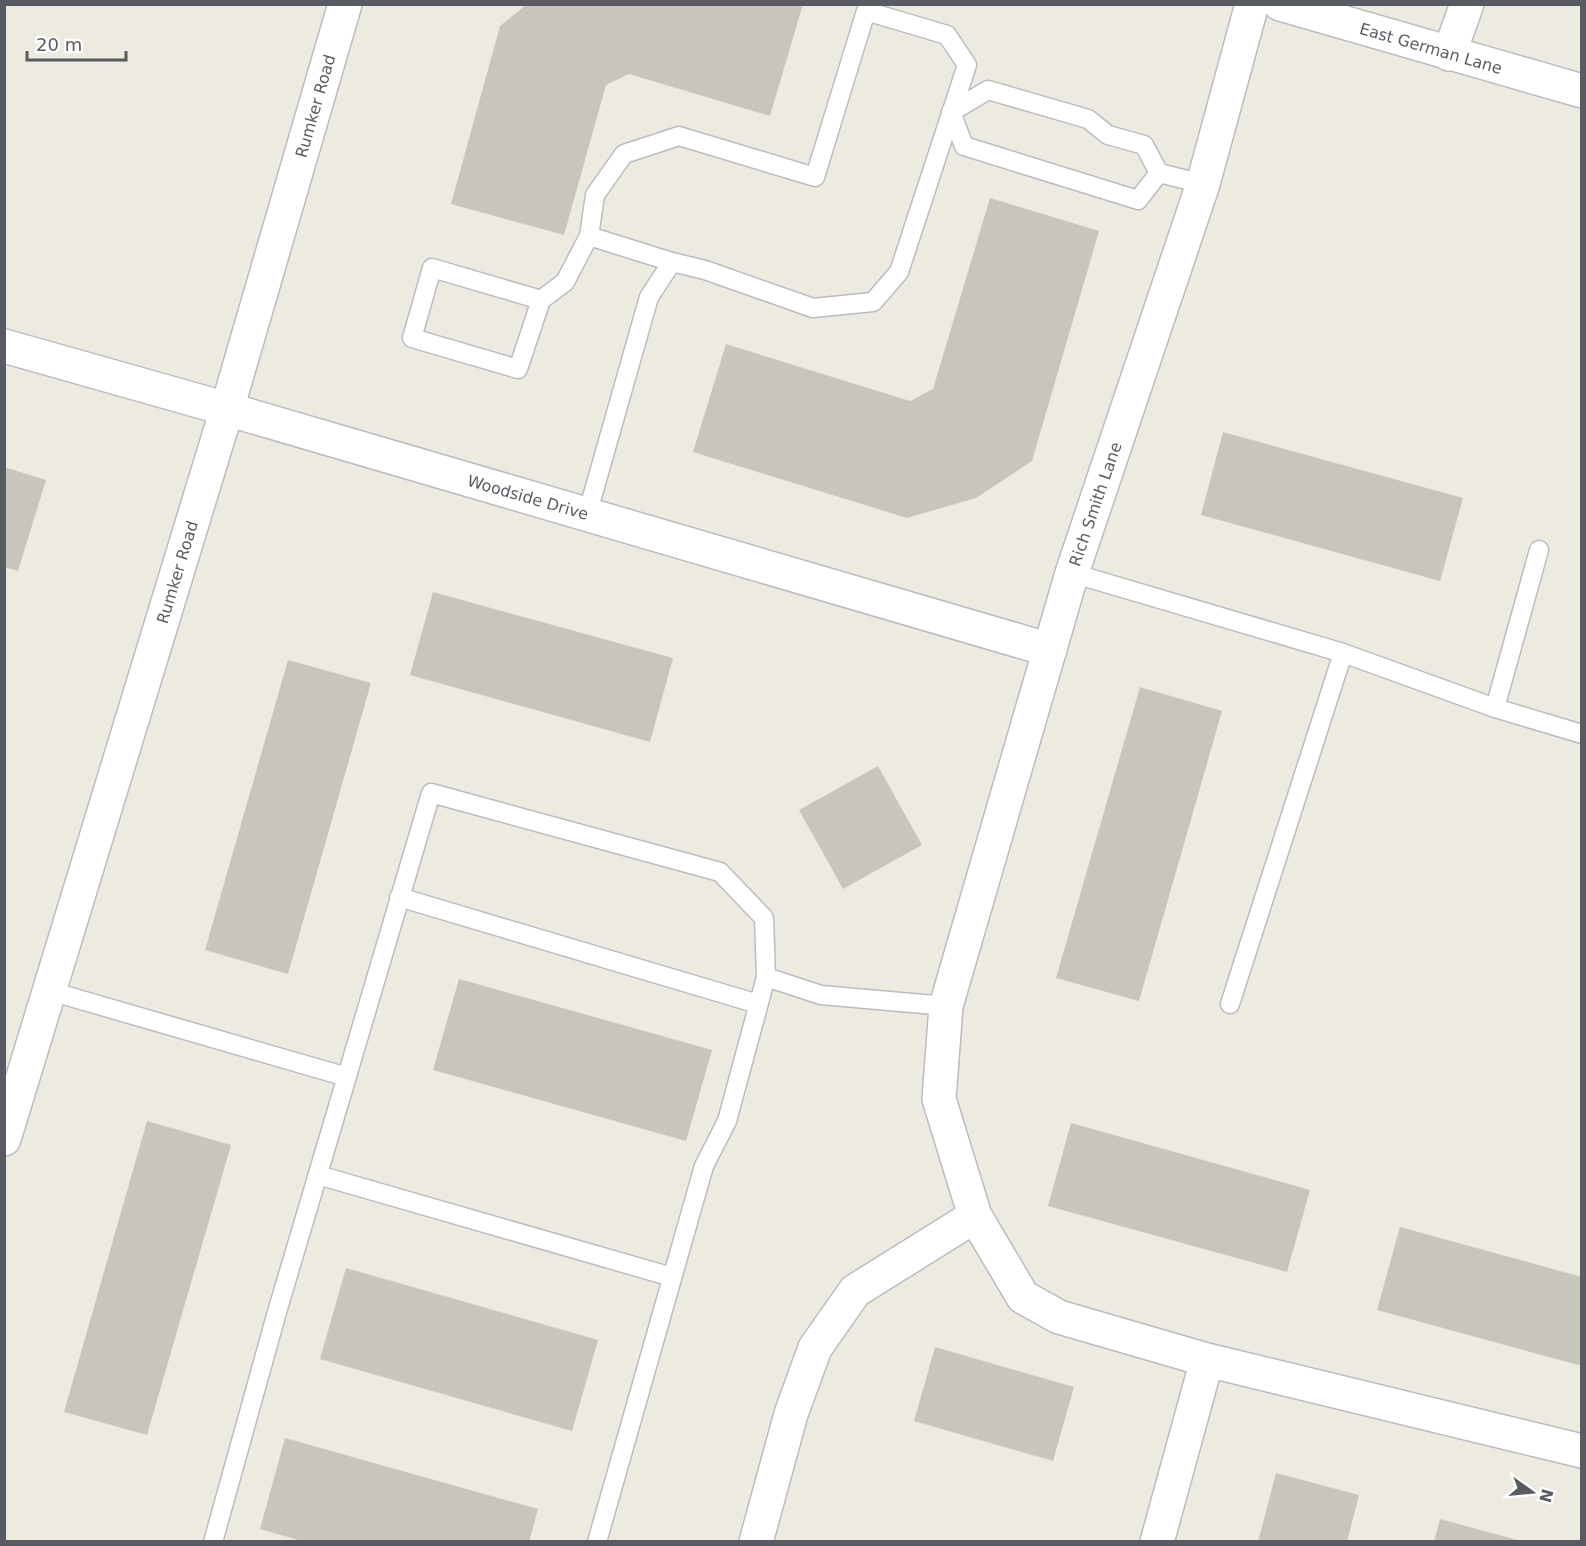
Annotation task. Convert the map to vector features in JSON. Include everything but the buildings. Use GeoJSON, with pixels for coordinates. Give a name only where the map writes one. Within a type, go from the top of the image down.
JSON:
{"type":"FeatureCollection","features":[{"type":"Feature","properties":{"kind":"street","name":"Rumker Road"},"geometry":{"type":"LineString","coordinates":[[4,1138],[227,409],[345,4]]}},
{"type":"Feature","properties":{"kind":"street","name":"Rich Smith Lane"},"geometry":{"type":"LineString","coordinates":[[1252,4],[1203,183],[1072,573],[946,1006],[939,1099],[975,1216],[1023,1297],[1059,1317],[1207,1360],[1581,1451]]}},
{"type":"Feature","properties":{"kind":"street","name":"East German Lane"},"geometry":{"type":"LineString","coordinates":[[1280,4],[1581,91]]}},
{"type":"Feature","properties":{"kind":"street"},"geometry":{"type":"LineString","coordinates":[[1449,54],[1467,4]]}},
{"type":"Feature","properties":{"kind":"street","name":"Woodside Drive"},"geometry":{"type":"LineString","coordinates":[[4,346],[1050,650]]}},
{"type":"Feature","properties":{"kind":"street"},"geometry":{"type":"LineString","coordinates":[[756,1542],[791,1414],[815,1348],[855,1291],[975,1216]]}},
{"type":"Feature","properties":{"kind":"street"},"geometry":{"type":"LineString","coordinates":[[1157,1542],[1207,1360]]}},
{"type":"Feature","properties":{"kind":"lane"},"geometry":{"type":"LineString","coordinates":[[541,300],[432,268],[412,338],[518,369],[541,300],[565,282],[589,236],[595,195],[624,154],[679,136],[815,177],[866,11],[947,34],[967,64],[899,272],[873,302],[813,308],[705,270],[589,236]]}},
{"type":"Feature","properties":{"kind":"lane"},"geometry":{"type":"LineString","coordinates":[[951,112],[988,90],[1088,119],[1108,135],[1144,145],[1159,173],[1203,183]]}},
{"type":"Feature","properties":{"kind":"lane"},"geometry":{"type":"LineString","coordinates":[[951,112],[964,146],[1138,200],[1159,173]]}},
{"type":"Feature","properties":{"kind":"lane"},"geometry":{"type":"LineString","coordinates":[[588,515],[649,297],[672,261]]}},
{"type":"Feature","properties":{"kind":"lane"},"geometry":{"type":"LineString","coordinates":[[1495,708],[1539,550]]}},
{"type":"Feature","properties":{"kind":"lane"},"geometry":{"type":"LineString","coordinates":[[1072,573],[1342,653],[1495,708],[1581,734]]}},
{"type":"Feature","properties":{"kind":"lane"},"geometry":{"type":"LineString","coordinates":[[1230,1004],[1342,653]]}},
{"type":"Feature","properties":{"kind":"lane"},"geometry":{"type":"LineString","coordinates":[[213,1542],[431,793],[720,872],[764,918],[766,977],[727,1121],[704,1166],[597,1542]]}},
{"type":"Feature","properties":{"kind":"lane"},"geometry":{"type":"LineString","coordinates":[[399,897],[758,1004]]}},
{"type":"Feature","properties":{"kind":"lane"},"geometry":{"type":"LineString","coordinates":[[766,977],[821,995],[946,1006]]}},
{"type":"Feature","properties":{"kind":"lane"},"geometry":{"type":"LineString","coordinates":[[50,991],[347,1077]]}},
{"type":"Feature","properties":{"kind":"lane"},"geometry":{"type":"LineString","coordinates":[[318,1175],[672,1277]]}}]}
